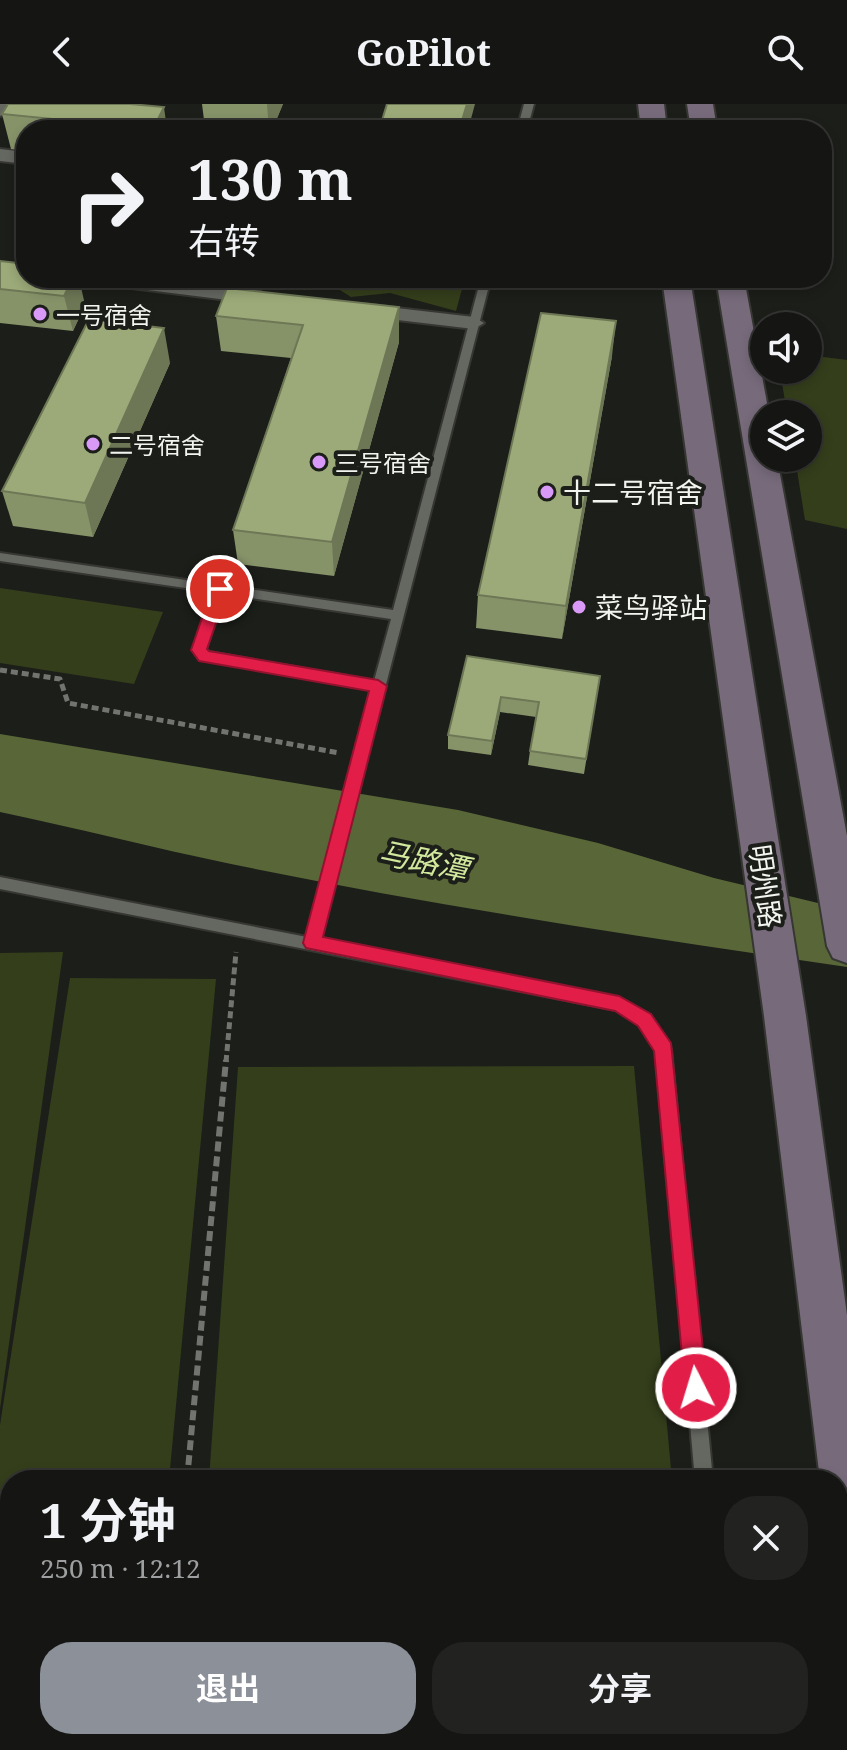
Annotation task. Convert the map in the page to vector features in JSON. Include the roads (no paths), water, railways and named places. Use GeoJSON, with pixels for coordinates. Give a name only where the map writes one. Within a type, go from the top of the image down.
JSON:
{"type":"FeatureCollection","features":[{"type":"Feature","properties":{"kind":"main road","name":"明州路"},"geometry":{"type":"LineString","coordinates":[[677,288],[785,1016],[844,1470]]}},
{"type":"Feature","properties":{"kind":"main road"},"geometry":{"type":"LineString","coordinates":[[732,288],[847,946]]}},
{"type":"Feature","properties":{"kind":"street"},"geometry":{"type":"LineString","coordinates":[[181,288],[287,301]]}},
{"type":"Feature","properties":{"kind":"street"},"geometry":{"type":"LineString","coordinates":[[334,306],[474,323]]}},
{"type":"Feature","properties":{"kind":"lane"},"geometry":{"type":"LineString","coordinates":[[0,113],[5,104]]}},
{"type":"Feature","properties":{"kind":"lane"},"geometry":{"type":"LineString","coordinates":[[312,943],[483,288]]}},
{"type":"Feature","properties":{"kind":"lane"},"geometry":{"type":"LineString","coordinates":[[0,557],[397,615]]}},
{"type":"Feature","properties":{"kind":"lane"},"geometry":{"type":"LineString","coordinates":[[220,589],[199,650],[205,656],[378,686]]}},
{"type":"Feature","properties":{"kind":"lane"},"geometry":{"type":"LineString","coordinates":[[0,883],[619,1004],[645,1020],[664,1049],[703,1470]]}},
{"type":"Feature","properties":{"kind":"water","name":"马路潭"},"geometry":{"type":"Polygon","coordinates":[[[0,734],[458,810],[598,843],[714,878],[847,910],[847,967],[384,894],[231,864],[0,812],[0,734]]]}},
{"type":"Feature","properties":{"kind":"place","name":"一号宿舍"},"geometry":{"type":"Point","coordinates":[40,314]}},
{"type":"Feature","properties":{"kind":"place","name":"二号宿舍"},"geometry":{"type":"Point","coordinates":[93,444]}},
{"type":"Feature","properties":{"kind":"place","name":"三号宿舍"},"geometry":{"type":"Point","coordinates":[319,462]}},
{"type":"Feature","properties":{"kind":"place","name":"十二号宿舍"},"geometry":{"type":"Point","coordinates":[547,492]}},
{"type":"Feature","properties":{"kind":"place","name":"菜鸟驿站"},"geometry":{"type":"Point","coordinates":[579,607]}}]}
